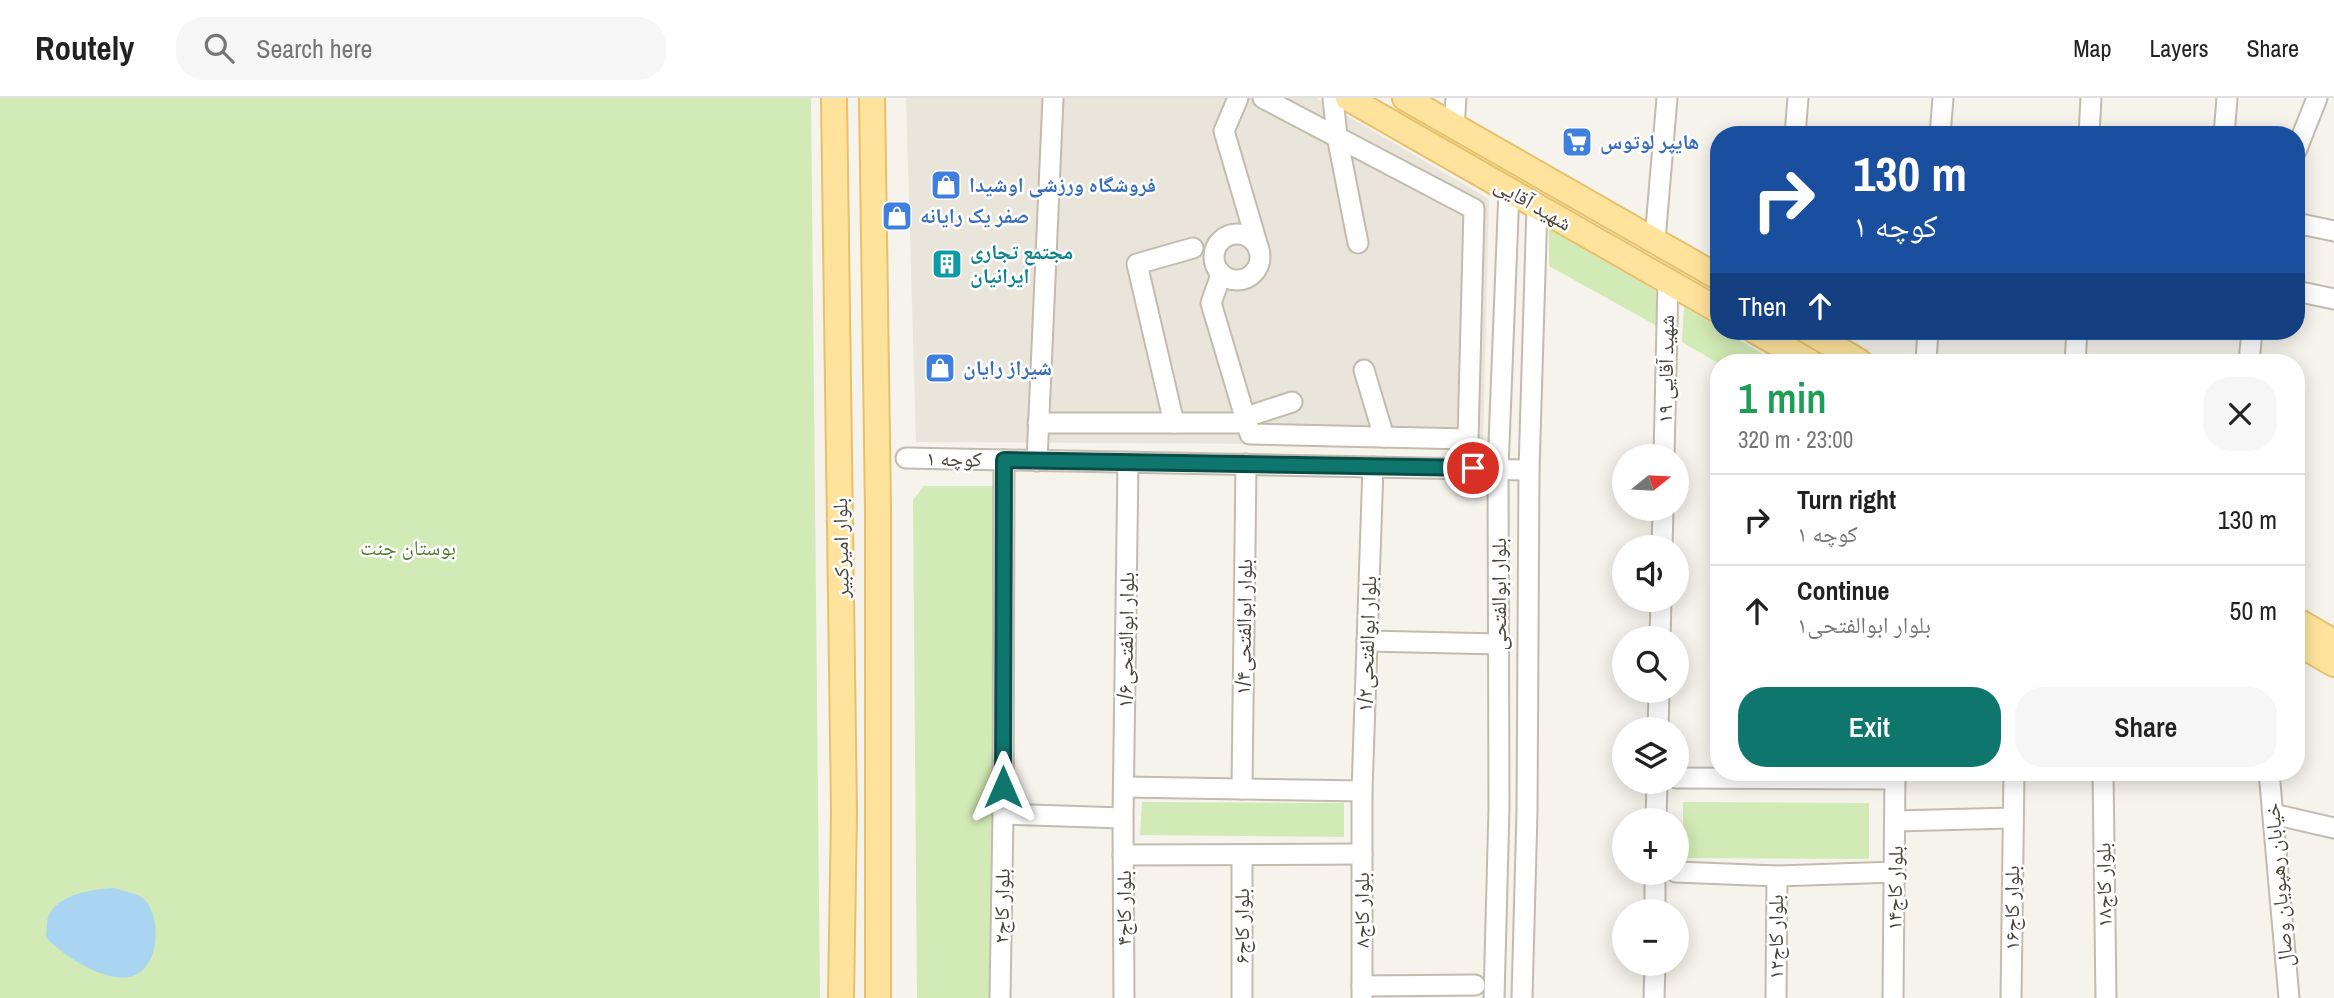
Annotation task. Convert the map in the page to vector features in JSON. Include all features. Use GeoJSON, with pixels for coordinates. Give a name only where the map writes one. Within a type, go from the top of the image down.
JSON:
{"type":"FeatureCollection","features":[{"type":"Feature","properties":{"kind":"main road","name":"بلوار امیرکبیر"},"geometry":{"type":"LineString","coordinates":[[834,98],[844,811],[841,998]]}},
{"type":"Feature","properties":{"kind":"main road","name":"بلوار امیرکبیر"},"geometry":{"type":"LineString","coordinates":[[872,98],[878,509],[878,998]]}},
{"type":"Feature","properties":{"kind":"main road","name":"شهید آقایی"},"geometry":{"type":"LineString","coordinates":[[1348,98],[1710,305]]}},
{"type":"Feature","properties":{"kind":"main road","name":"شهید آقایی"},"geometry":{"type":"LineString","coordinates":[[1405,98],[1710,272]]}},
{"type":"Feature","properties":{"kind":"main road"},"geometry":{"type":"LineString","coordinates":[[1766,340],[1783,354]]}},
{"type":"Feature","properties":{"kind":"main road"},"geometry":{"type":"LineString","coordinates":[[1823,340],[1847,354]]}},
{"type":"Feature","properties":{"kind":"main road"},"geometry":{"type":"LineString","coordinates":[[840,508],[878,509]]}},
{"type":"Feature","properties":{"kind":"main road"},"geometry":{"type":"LineString","coordinates":[[2305,625],[2334,642]]}},
{"type":"Feature","properties":{"kind":"main road"},"geometry":{"type":"LineString","coordinates":[[2305,647],[2334,664]]}},
{"type":"Feature","properties":{"kind":"street"},"geometry":{"type":"LineString","coordinates":[[1037,461],[1053,98]]}},
{"type":"Feature","properties":{"kind":"street"},"geometry":{"type":"LineString","coordinates":[[1238,98],[1224,131],[1259,250],[1260,262],[1254,273],[1244,280],[1232,281],[1221,275],[1214,265],[1213,253],[1219,242],[1229,235],[1241,234],[1252,239],[1259,250]]}},
{"type":"Feature","properties":{"kind":"street"},"geometry":{"type":"LineString","coordinates":[[1221,275],[1211,303],[1242,420],[1250,434],[1468,439],[1474,209],[1263,98]]}},
{"type":"Feature","properties":{"kind":"street"},"geometry":{"type":"LineString","coordinates":[[1333,98],[1337,136],[1358,243]]}},
{"type":"Feature","properties":{"kind":"street"},"geometry":{"type":"LineString","coordinates":[[1454,126],[1456,98]]}},
{"type":"Feature","properties":{"kind":"street"},"geometry":{"type":"LineString","coordinates":[[1655,240],[1667,98]]}},
{"type":"Feature","properties":{"kind":"street"},"geometry":{"type":"LineString","coordinates":[[1796,126],[1798,98]]}},
{"type":"Feature","properties":{"kind":"street"},"geometry":{"type":"LineString","coordinates":[[1941,126],[1943,98]]}},
{"type":"Feature","properties":{"kind":"street"},"geometry":{"type":"LineString","coordinates":[[2089,126],[2091,98]]}},
{"type":"Feature","properties":{"kind":"street"},"geometry":{"type":"LineString","coordinates":[[2225,126],[2227,98]]}},
{"type":"Feature","properties":{"kind":"street"},"geometry":{"type":"LineString","coordinates":[[2305,128],[2317,98]]}},
{"type":"Feature","properties":{"kind":"street","name":"بلوار ابوالفتحی"},"geometry":{"type":"LineString","coordinates":[[1494,998],[1499,808],[1498,468],[1509,190]]}},
{"type":"Feature","properties":{"kind":"street","name":"بلوار ابوالفتحی"},"geometry":{"type":"LineString","coordinates":[[1522,998],[1527,812],[1529,470],[1537,206]]}},
{"type":"Feature","properties":{"kind":"street"},"geometry":{"type":"LineString","coordinates":[[2305,225],[2334,231]]}},
{"type":"Feature","properties":{"kind":"street"},"geometry":{"type":"LineString","coordinates":[[1174,423],[1137,264],[1192,248]]}},
{"type":"Feature","properties":{"kind":"street","name":"شهید آقایی ۱۹"},"geometry":{"type":"LineString","coordinates":[[1664,444],[1668,281]]}},
{"type":"Feature","properties":{"kind":"street"},"geometry":{"type":"LineString","coordinates":[[2305,293],[2334,299]]}},
{"type":"Feature","properties":{"kind":"street"},"geometry":{"type":"LineString","coordinates":[[1364,370],[1384,437]]}},
{"type":"Feature","properties":{"kind":"street"},"geometry":{"type":"LineString","coordinates":[[1038,423],[1242,420],[1292,402]]}},
{"type":"Feature","properties":{"kind":"street","name":"کوچه ۱"},"geometry":{"type":"LineString","coordinates":[[906,458],[1529,470]]}},
{"type":"Feature","properties":{"kind":"street","name":"بلوار کاج۲"},"geometry":{"type":"LineString","coordinates":[[1000,998],[1004,460]]}},
{"type":"Feature","properties":{"kind":"street","name":"بلوار ابوالفتحی۱/۶"},"geometry":{"type":"LineString","coordinates":[[1123,818],[1128,463]]}},
{"type":"Feature","properties":{"kind":"street","name":"بلوار ابوالفتحی۱/۴"},"geometry":{"type":"LineString","coordinates":[[1242,789],[1247,464]]}},
{"type":"Feature","properties":{"kind":"street","name":"بلوار ابوالفتحی۱/۲"},"geometry":{"type":"LineString","coordinates":[[1362,822],[1373,467]]}},
{"type":"Feature","properties":{"kind":"street"},"geometry":{"type":"LineString","coordinates":[[1367,641],[1499,644]]}},
{"type":"Feature","properties":{"kind":"street"},"geometry":{"type":"LineString","coordinates":[[1689,778],[1710,777]]}},
{"type":"Feature","properties":{"kind":"street","name":"بلوار کاج۱۴"},"geometry":{"type":"LineString","coordinates":[[1893,998],[1895,781]]}},
{"type":"Feature","properties":{"kind":"street","name":"بلوار کاج۱۶"},"geometry":{"type":"LineString","coordinates":[[2011,998],[2014,781]]}},
{"type":"Feature","properties":{"kind":"street","name":"بلوار کاج۱۸"},"geometry":{"type":"LineString","coordinates":[[2103,781],[2106,998]]}},
{"type":"Feature","properties":{"kind":"street","name":"خیابان رهپویان وصال"},"geometry":{"type":"LineString","coordinates":[[2270,781],[2289,998]]}},
{"type":"Feature","properties":{"kind":"street"},"geometry":{"type":"LineString","coordinates":[[1125,787],[1362,791]]}},
{"type":"Feature","properties":{"kind":"street"},"geometry":{"type":"LineString","coordinates":[[1499,808],[1527,812]]}},
{"type":"Feature","properties":{"kind":"street"},"geometry":{"type":"LineString","coordinates":[[1003,814],[1123,818]]}},
{"type":"Feature","properties":{"kind":"street"},"geometry":{"type":"LineString","coordinates":[[2273,814],[2334,828]]}},
{"type":"Feature","properties":{"kind":"street","name":"بلوار کاج۴"},"geometry":{"type":"LineString","coordinates":[[1123,818],[1124,998]]}},
{"type":"Feature","properties":{"kind":"street"},"geometry":{"type":"LineString","coordinates":[[1895,821],[2012,818]]}},
{"type":"Feature","properties":{"kind":"street","name":"بلوار کاج۸"},"geometry":{"type":"LineString","coordinates":[[1362,822],[1362,992]]}},
{"type":"Feature","properties":{"kind":"street"},"geometry":{"type":"LineString","coordinates":[[1123,855],[1362,854]]}},
{"type":"Feature","properties":{"kind":"street","name":"بلوار کاج۶"},"geometry":{"type":"LineString","coordinates":[[1242,855],[1242,998]]}},
{"type":"Feature","properties":{"kind":"street"},"geometry":{"type":"LineString","coordinates":[[1689,873],[1777,876],[1895,872]]}},
{"type":"Feature","properties":{"kind":"street","name":"بلوار کاج۱۲"},"geometry":{"type":"LineString","coordinates":[[1776,998],[1777,876]]}},
{"type":"Feature","properties":{"kind":"street"},"geometry":{"type":"LineString","coordinates":[[1654,998],[1655,976]]}},
{"type":"Feature","properties":{"kind":"street"},"geometry":{"type":"LineString","coordinates":[[1362,992],[1475,985]]}},
{"type":"Feature","properties":{"kind":"shaded area"},"geometry":{"type":"Polygon","coordinates":[[[906,98],[1317,98],[1489,199],[1483,445],[916,442],[906,98]]]}},
{"type":"Feature","properties":{"kind":"green space","name":"بوستان جنت"},"geometry":{"type":"Polygon","coordinates":[[[0,98],[811,98],[820,998],[0,998],[0,98]]]}},
{"type":"Feature","properties":{"kind":"green space"},"geometry":{"type":"Polygon","coordinates":[[[1549,228],[1656,291],[1657,326],[1549,266],[1549,228]]]}},
{"type":"Feature","properties":{"kind":"green space"},"geometry":{"type":"Polygon","coordinates":[[[1684,307],[1710,322],[1710,340],[1739,340],[1763,354],[1710,354],[1710,358],[1682,342],[1684,307]]]}},
{"type":"Feature","properties":{"kind":"green space"},"geometry":{"type":"Polygon","coordinates":[[[924,486],[997,486],[989,998],[917,998],[913,500],[924,486]]]}},
{"type":"Feature","properties":{"kind":"green space"},"geometry":{"type":"Polygon","coordinates":[[[1142,802],[1344,803],[1344,837],[1140,835],[1142,802]]]}},
{"type":"Feature","properties":{"kind":"green space"},"geometry":{"type":"Polygon","coordinates":[[[1683,802],[1869,803],[1869,859],[1689,858],[1689,808],[1683,808],[1683,802]]]}},
{"type":"Feature","properties":{"kind":"water"},"geometry":{"type":"Polygon","coordinates":[[[114,888],[144,899],[154,917],[156,929],[149,963],[142,971],[123,978],[86,967],[46,937],[49,915],[61,902],[87,891],[114,888]]]}},
{"type":"Feature","properties":{"kind":"place","name":"هایپر لوتوس"},"geometry":{"type":"Point","coordinates":[1577,142]}},
{"type":"Feature","properties":{"kind":"place","name":"فروشگاه ورزشی اوشیدا"},"geometry":{"type":"Point","coordinates":[946,185]}},
{"type":"Feature","properties":{"kind":"place","name":"صفر یک رایانه"},"geometry":{"type":"Point","coordinates":[897,216]}},
{"type":"Feature","properties":{"kind":"place","name":"مجتمع تجاری ایرانیان"},"geometry":{"type":"Point","coordinates":[947,264]}},
{"type":"Feature","properties":{"kind":"place","name":"شیراز رایان"},"geometry":{"type":"Point","coordinates":[940,368]}},
{"type":"Feature","properties":{"kind":"route"},"geometry":{"type":"LineString","coordinates":[[1003,787],[1004,460],[1473,468]]}}]}
